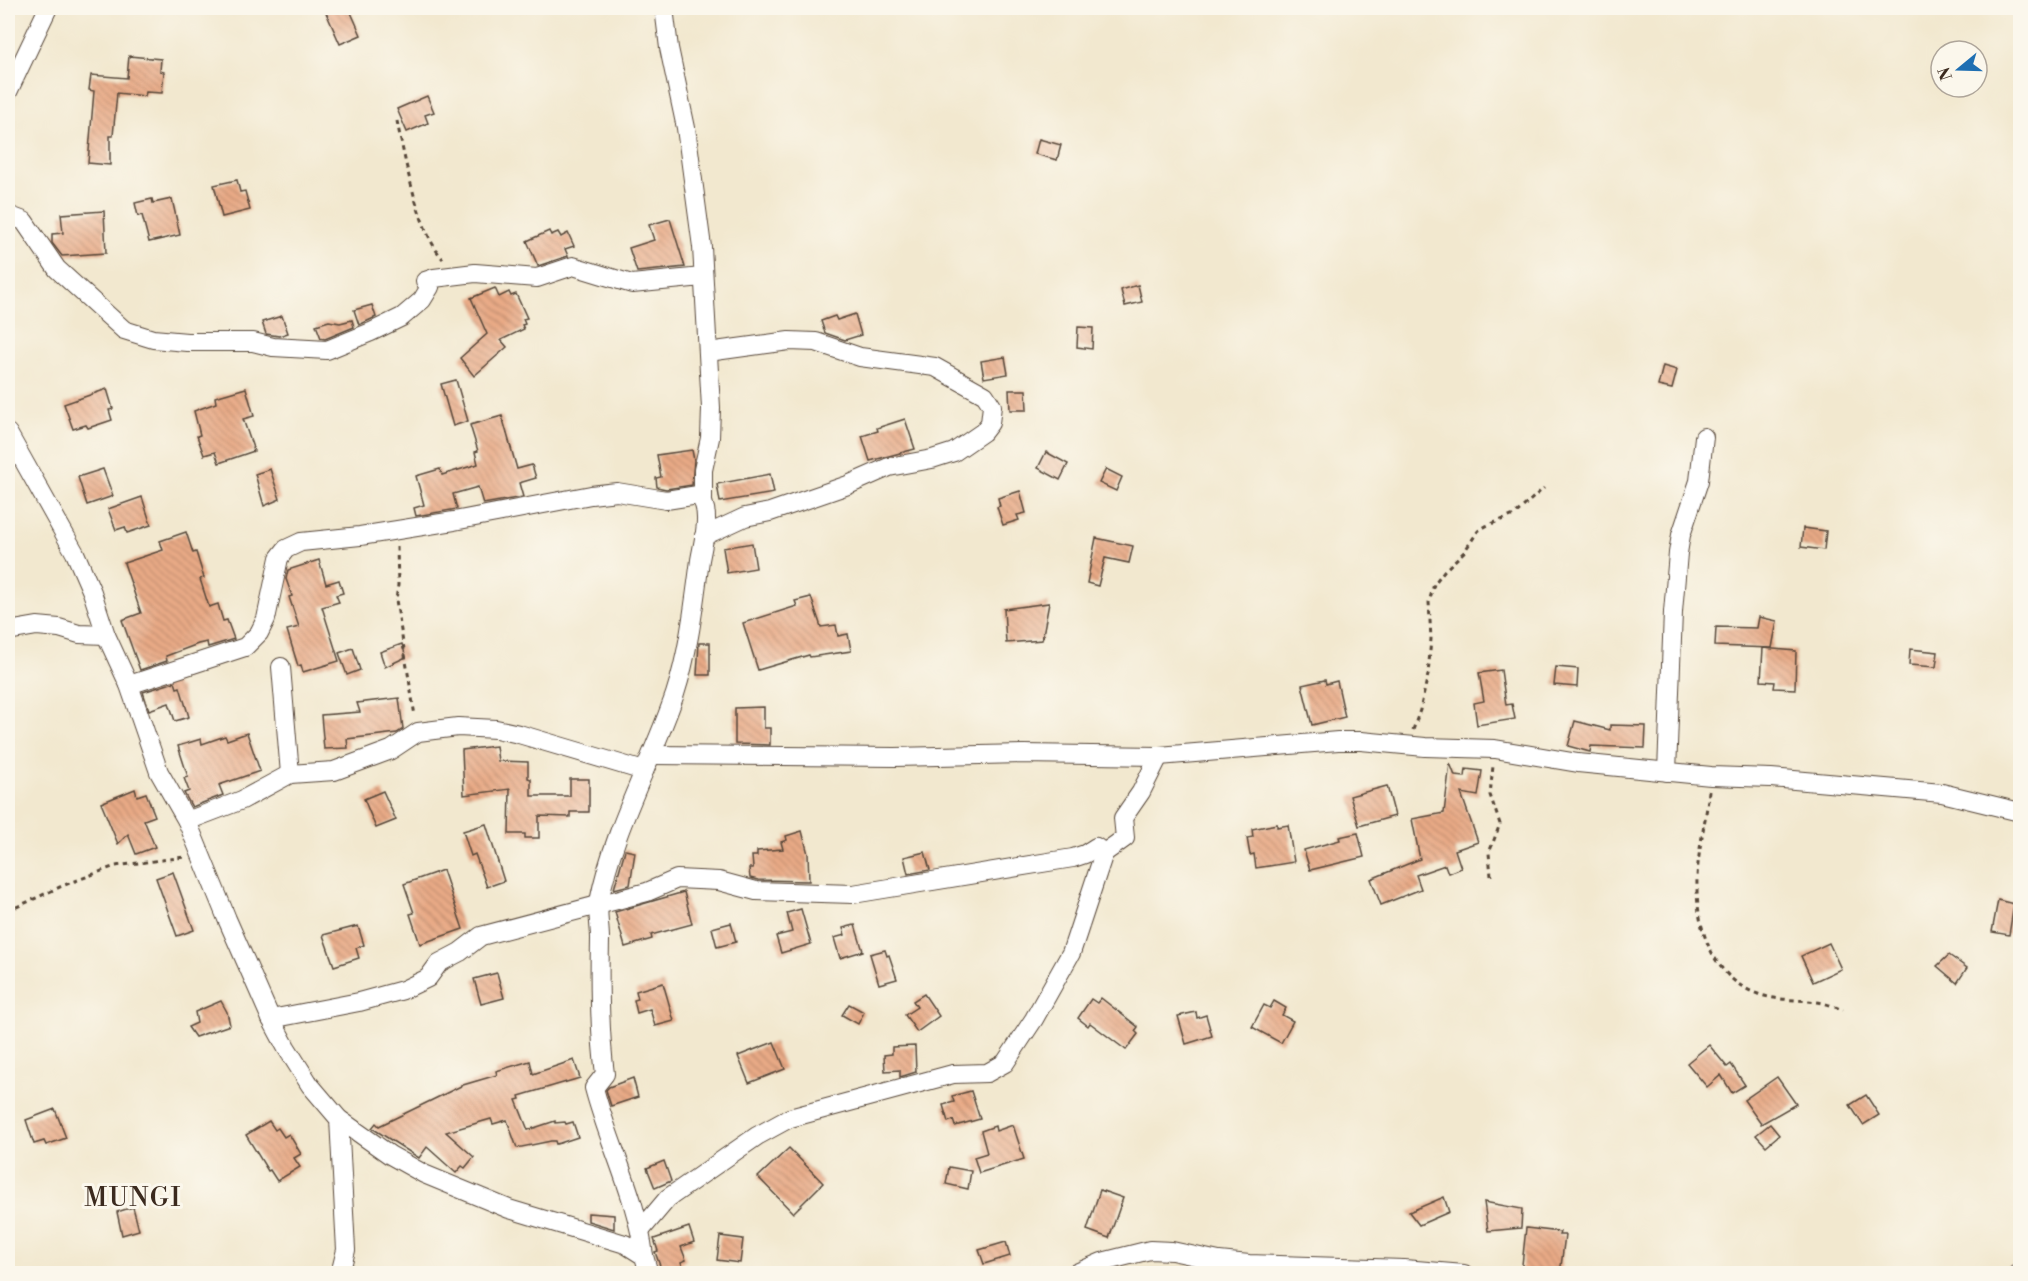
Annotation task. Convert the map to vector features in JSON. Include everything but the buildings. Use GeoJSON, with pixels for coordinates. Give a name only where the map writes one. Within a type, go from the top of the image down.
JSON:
{"type":"FeatureCollection","features":[{"type":"Feature","properties":{"kind":"street"},"geometry":{"type":"LineString","coordinates":[[8,92],[48,8]]}},
{"type":"Feature","properties":{"kind":"street"},"geometry":{"type":"LineString","coordinates":[[647,1265],[641,1230],[619,1159],[602,1119],[594,1088],[605,1074],[598,996],[599,905],[615,841],[675,692],[688,641],[704,536],[703,470],[710,438],[711,408],[702,247],[686,128],[669,48],[664,8]]}},
{"type":"Feature","properties":{"kind":"street"},"geometry":{"type":"LineString","coordinates":[[8,215],[24,221],[57,269],[124,330],[153,339],[187,342],[254,342],[273,347],[327,350],[402,316],[422,300],[430,287],[425,281],[456,274],[475,273],[537,278],[573,266],[632,284],[702,278]]}},
{"type":"Feature","properties":{"kind":"street"},"geometry":{"type":"LineString","coordinates":[[704,536],[746,517],[770,512],[848,485],[889,467],[932,459],[954,452],[987,429],[992,410],[990,401],[985,395],[935,367],[854,356],[816,342],[789,341],[708,352]]}},
{"type":"Feature","properties":{"kind":"street"},"geometry":{"type":"LineString","coordinates":[[8,433],[75,553],[92,592],[106,635],[129,685],[159,772],[187,821],[271,1019],[285,1047],[310,1085],[339,1119],[390,1155],[424,1174],[509,1209],[625,1244],[647,1265]]}},
{"type":"Feature","properties":{"kind":"street"},"geometry":{"type":"LineString","coordinates":[[1667,772],[1673,612],[1678,553],[1683,528],[1699,481],[1704,437]]}},
{"type":"Feature","properties":{"kind":"street"},"geometry":{"type":"LineString","coordinates":[[129,685],[245,646],[259,633],[266,619],[279,558],[286,549],[301,542],[454,521],[558,500],[617,492],[666,500],[698,495],[703,499]]}},
{"type":"Feature","properties":{"kind":"street"},"geometry":{"type":"LineString","coordinates":[[8,631],[37,626],[59,628],[79,634],[106,635]]}},
{"type":"Feature","properties":{"kind":"street"},"geometry":{"type":"LineString","coordinates":[[280,667],[290,774]]}},
{"type":"Feature","properties":{"kind":"street"},"geometry":{"type":"LineString","coordinates":[[187,821],[242,800],[290,774],[334,771],[391,750],[418,732],[458,727],[496,729],[648,763],[1023,754],[1159,756],[1361,741],[1495,749],[1578,763],[1667,772],[1771,778],[1942,793],[2020,812]]}},
{"type":"Feature","properties":{"kind":"street"},"geometry":{"type":"LineString","coordinates":[[641,1230],[668,1198],[757,1136],[790,1118],[946,1076],[987,1073],[1005,1063],[1034,1019],[1071,954],[1104,853],[1125,838],[1123,818],[1141,792],[1159,756]]}},
{"type":"Feature","properties":{"kind":"street"},"geometry":{"type":"LineString","coordinates":[[271,1019],[387,996],[428,978],[439,963],[460,952],[481,936],[646,892],[677,879],[719,881],[756,891],[853,894],[1073,858],[1096,847],[1104,853]]}},
{"type":"Feature","properties":{"kind":"street"},"geometry":{"type":"LineString","coordinates":[[339,1119],[346,1250],[340,1274]]}},
{"type":"Feature","properties":{"kind":"street"},"geometry":{"type":"LineString","coordinates":[[1074,1274],[1108,1260],[1150,1250],[1173,1251],[1219,1261],[1249,1264],[1404,1269],[1464,1274]]}},
{"type":"Feature","properties":{"kind":"path"},"geometry":{"type":"LineString","coordinates":[[397,121],[414,193],[428,237],[456,274]]}},
{"type":"Feature","properties":{"kind":"path"},"geometry":{"type":"LineString","coordinates":[[1407,745],[1420,710],[1428,675],[1431,639],[1429,602],[1434,585],[1444,571],[1464,552],[1478,531],[1514,515],[1544,488]]}},
{"type":"Feature","properties":{"kind":"path"},"geometry":{"type":"LineString","coordinates":[[397,530],[396,600],[418,732]]}},
{"type":"Feature","properties":{"kind":"path"},"geometry":{"type":"LineString","coordinates":[[1491,876],[1489,853],[1500,824],[1490,795],[1495,749]]}},
{"type":"Feature","properties":{"kind":"path"},"geometry":{"type":"LineString","coordinates":[[1711,776],[1696,884],[1697,903],[1704,934],[1717,963],[1730,979],[1750,991],[1774,998],[1817,1002],[1843,1010]]}},
{"type":"Feature","properties":{"kind":"path"},"geometry":{"type":"LineString","coordinates":[[8,911],[62,886],[115,866],[201,854]]}},
{"type":"Feature","properties":{"kind":"district","name":"MUNGI"},"geometry":{"type":"Point","coordinates":[133,1198]}}]}
